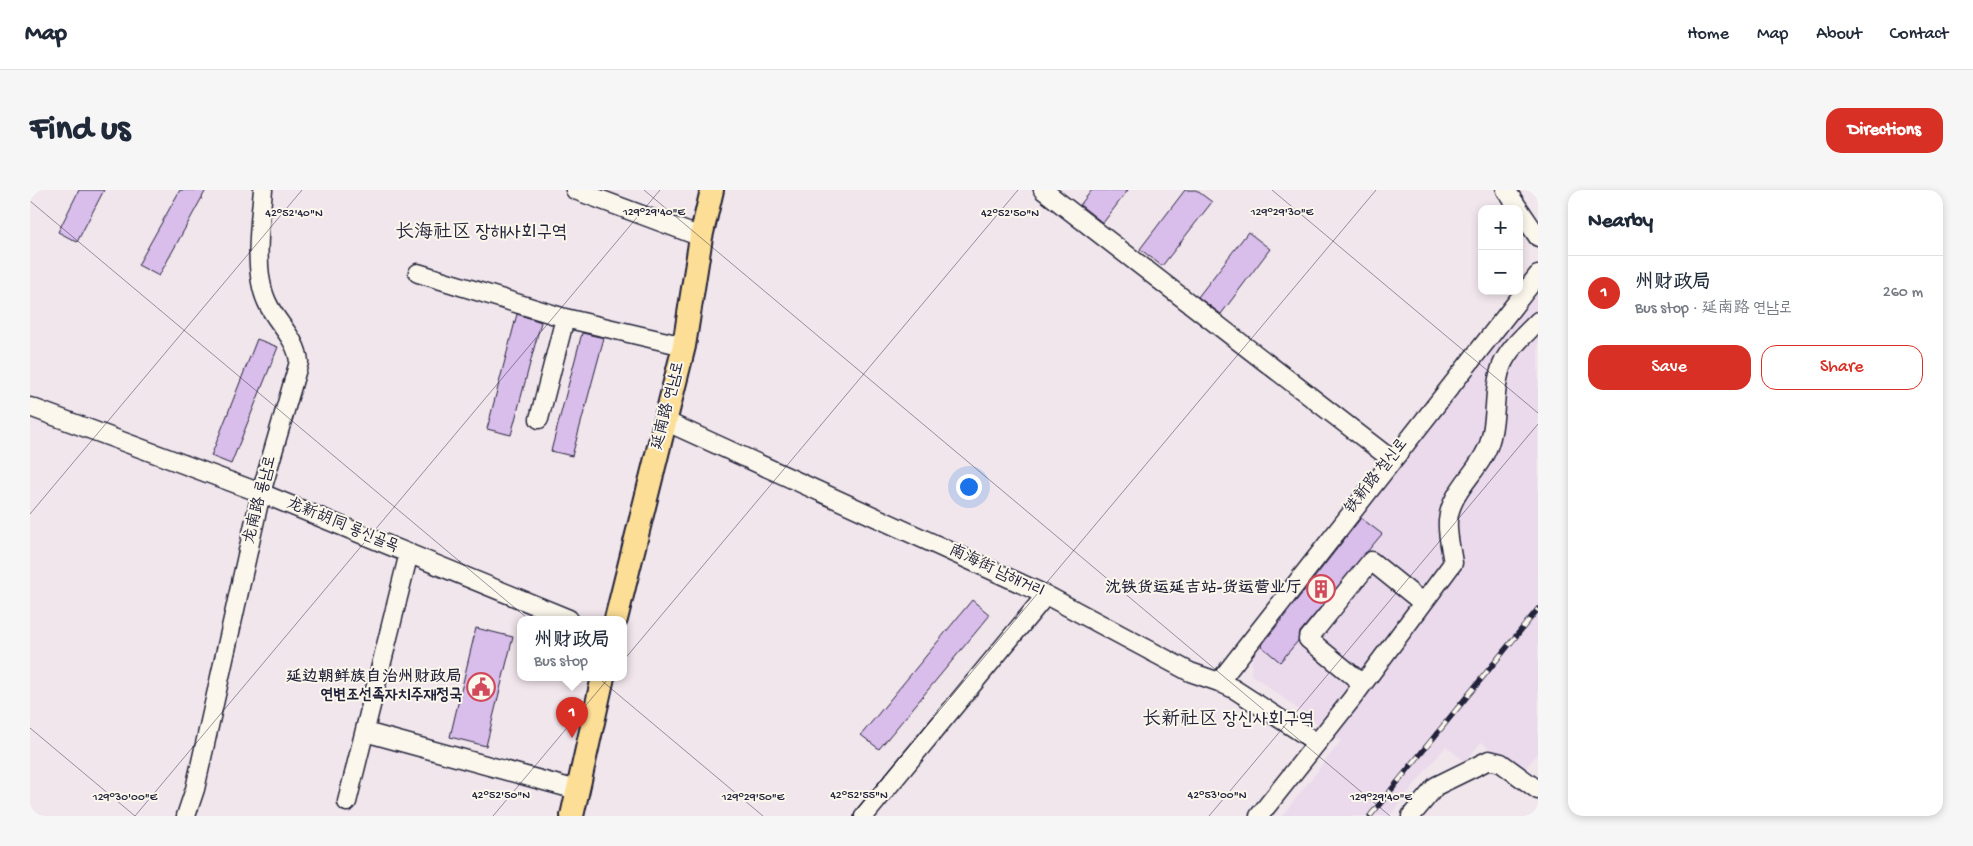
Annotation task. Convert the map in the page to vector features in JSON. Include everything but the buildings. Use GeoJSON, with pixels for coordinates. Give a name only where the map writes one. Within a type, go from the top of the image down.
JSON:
{"type":"FeatureCollection","features":[{"type":"Feature","properties":{"kind":"main road","name":"延南路 연남로"},"geometry":{"type":"LineString","coordinates":[[617,616],[684,346],[701,237],[712,190]]}},
{"type":"Feature","properties":{"kind":"main road"},"geometry":{"type":"LineString","coordinates":[[572,816],[602,681]]}},
{"type":"Feature","properties":{"kind":"street","name":"龙南路 룡남로"},"geometry":{"type":"LineString","coordinates":[[186,816],[197,780],[261,494],[299,362],[298,349],[266,301],[260,277],[263,190]]}},
{"type":"Feature","properties":{"kind":"street"},"geometry":{"type":"LineString","coordinates":[[575,190],[701,237]]}},
{"type":"Feature","properties":{"kind":"street"},"geometry":{"type":"LineString","coordinates":[[1043,190],[1391,459]]}},
{"type":"Feature","properties":{"kind":"street"},"geometry":{"type":"LineString","coordinates":[[1506,190],[1516,205]]}},
{"type":"Feature","properties":{"kind":"street"},"geometry":{"type":"LineString","coordinates":[[1523,215],[1538,237]]}},
{"type":"Feature","properties":{"kind":"street"},"geometry":{"type":"LineString","coordinates":[[418,273],[565,318],[684,346]]}},
{"type":"Feature","properties":{"kind":"street","name":"铁新路 철신로"},"geometry":{"type":"LineString","coordinates":[[1219,682],[1391,459],[1538,275]]}},
{"type":"Feature","properties":{"kind":"street"},"geometry":{"type":"LineString","coordinates":[[539,419],[565,318]]}},
{"type":"Feature","properties":{"kind":"street"},"geometry":{"type":"LineString","coordinates":[[1258,816],[1363,684],[1453,563],[1448,522],[1449,513],[1488,446],[1494,427],[1498,379],[1502,365],[1508,355],[1538,321]]}},
{"type":"Feature","properties":{"kind":"street","name":"龙新胡同 룡신골목"},"geometry":{"type":"LineString","coordinates":[[30,407],[261,494],[561,616]]}},
{"type":"Feature","properties":{"kind":"street","name":"南海街 남해거리"},"geometry":{"type":"LineString","coordinates":[[665,421],[1046,595],[1190,672],[1219,682],[1316,742]]}},
{"type":"Feature","properties":{"kind":"street"},"geometry":{"type":"LineString","coordinates":[[347,802],[409,553]]}},
{"type":"Feature","properties":{"kind":"street"},"geometry":{"type":"LineString","coordinates":[[1363,684],[1308,639],[1371,561],[1423,603]]}},
{"type":"Feature","properties":{"kind":"street"},"geometry":{"type":"LineString","coordinates":[[864,816],[1046,595]]}},
{"type":"Feature","properties":{"kind":"street"},"geometry":{"type":"LineString","coordinates":[[365,732],[577,790]]}},
{"type":"Feature","properties":{"kind":"street"},"geometry":{"type":"LineString","coordinates":[[1411,816],[1436,786],[1489,760],[1501,764],[1538,790]]}},
{"type":"Feature","properties":{"kind":"shaded area"},"geometry":{"type":"Polygon","coordinates":[[[1538,287],[1538,753],[1522,772],[1481,742],[1467,759],[1463,760],[1446,746],[1389,816],[1282,816],[1341,741],[1251,674],[1253,649],[1462,387],[1459,382],[1538,287]]]}},
{"type":"Feature","properties":{"kind":"railway"},"geometry":{"type":"LineString","coordinates":[[1370,816],[1538,609]]}},
{"type":"Feature","properties":{"kind":"place","name":"沈铁货运延吉站-货运营业厅"},"geometry":{"type":"Point","coordinates":[1321,589]}},
{"type":"Feature","properties":{"kind":"place","name":"延边朝鲜族自治州财政局 연변조선족자치주재정국"},"geometry":{"type":"Point","coordinates":[481,687]}},
{"type":"Feature","properties":{"kind":"place","name":"州财政局"},"geometry":{"type":"Point","coordinates":[572,738]}},
{"type":"Feature","properties":{"kind":"district","name":"长海社区 장해사회구역"},"geometry":{"type":"Point","coordinates":[481,233]}},
{"type":"Feature","properties":{"kind":"district","name":"长新社区 장신사회구역"},"geometry":{"type":"Point","coordinates":[1228,720]}}]}
